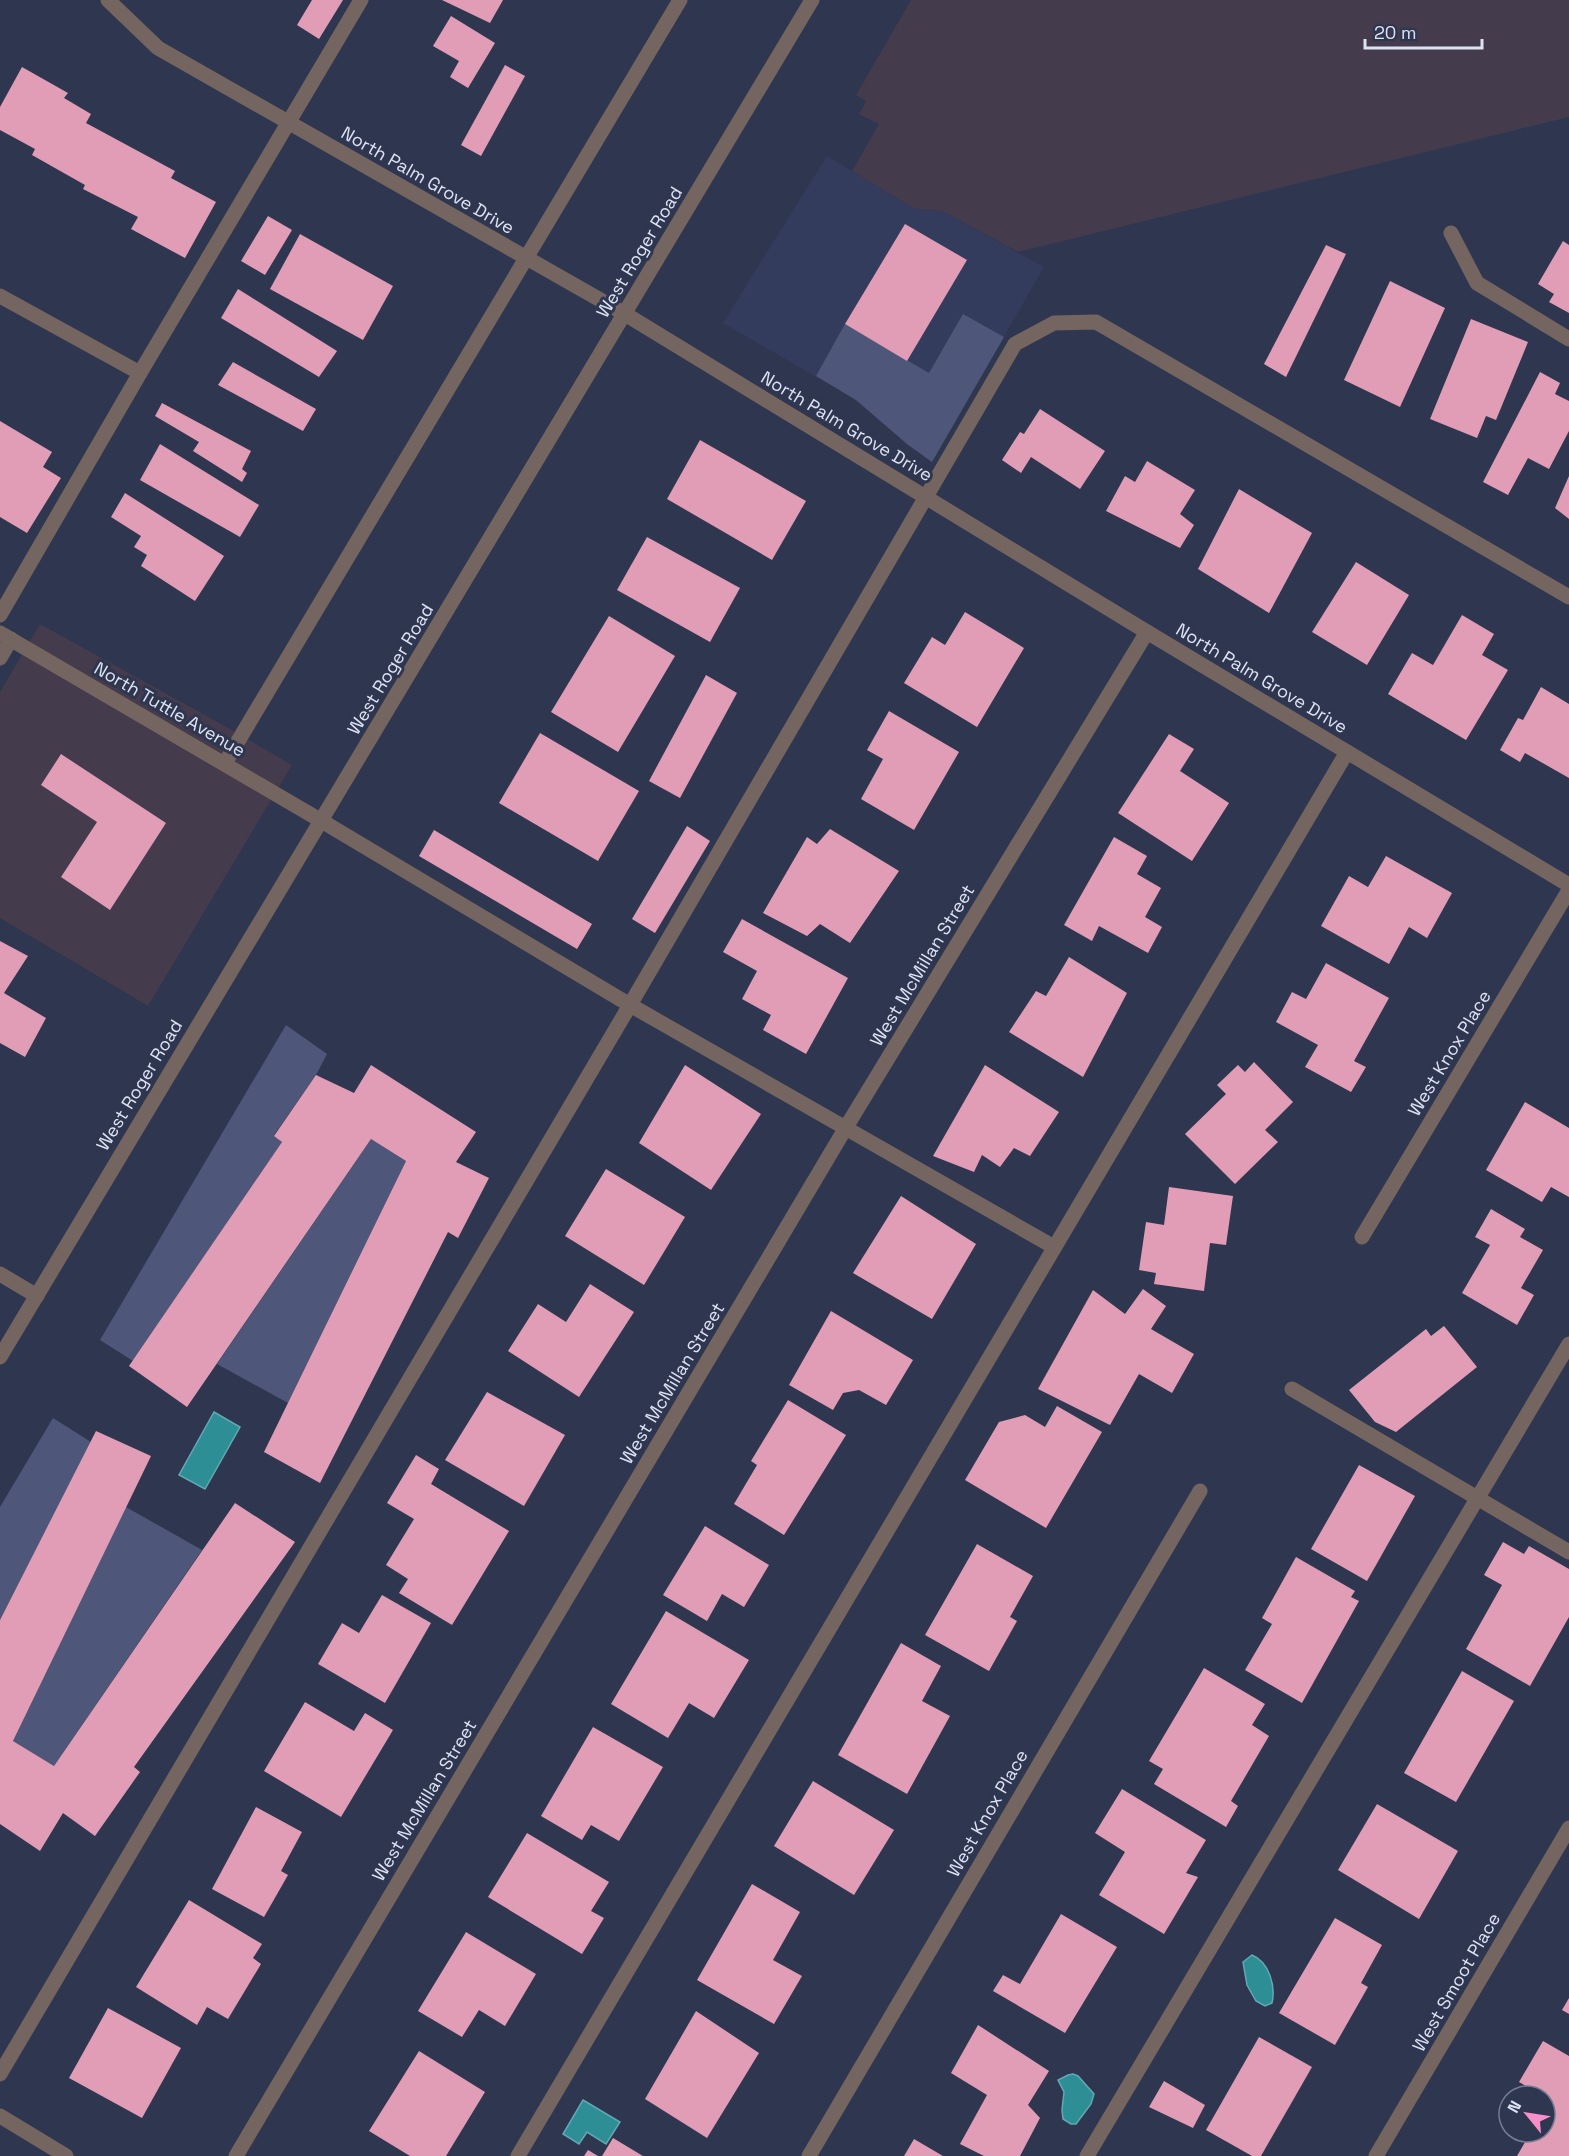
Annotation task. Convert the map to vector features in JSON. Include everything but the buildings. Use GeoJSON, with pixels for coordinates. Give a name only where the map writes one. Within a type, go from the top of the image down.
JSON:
{"type":"FeatureCollection","features":[{"type":"Feature","properties":{"kind":"street","name":"North Palm Grove Drive"},"geometry":{"type":"LineString","coordinates":[[108,0],[158,48],[625,314],[1147,632],[1569,885]]}},
{"type":"Feature","properties":{"kind":"street"},"geometry":{"type":"LineString","coordinates":[[0,615],[361,0]]}},
{"type":"Feature","properties":{"kind":"street"},"geometry":{"type":"LineString","coordinates":[[225,763],[680,0]]}},
{"type":"Feature","properties":{"kind":"street","name":"West Roger Road"},"geometry":{"type":"LineString","coordinates":[[0,1357],[812,0]]}},
{"type":"Feature","properties":{"kind":"street"},"geometry":{"type":"LineString","coordinates":[[1451,233],[1477,283],[1569,339]]}},
{"type":"Feature","properties":{"kind":"street"},"geometry":{"type":"LineString","coordinates":[[0,296],[140,373]]}},
{"type":"Feature","properties":{"kind":"street"},"geometry":{"type":"LineString","coordinates":[[0,2074],[630,1005],[1015,344],[1054,323],[1096,322],[1569,597]]}},
{"type":"Feature","properties":{"kind":"street","name":"West McMillan Street"},"geometry":{"type":"LineString","coordinates":[[236,2156],[845,1129],[1147,632]]}},
{"type":"Feature","properties":{"kind":"street"},"geometry":{"type":"LineString","coordinates":[[0,658],[6,636]]}},
{"type":"Feature","properties":{"kind":"street","name":"North Tuttle Avenue"},"geometry":{"type":"LineString","coordinates":[[6,636],[225,763],[630,1005],[1054,1247]]}},
{"type":"Feature","properties":{"kind":"street"},"geometry":{"type":"LineString","coordinates":[[518,2156],[1347,752]]}},
{"type":"Feature","properties":{"kind":"street","name":"West Knox Place"},"geometry":{"type":"LineString","coordinates":[[1362,1237],[1569,890]]}},
{"type":"Feature","properties":{"kind":"street"},"geometry":{"type":"LineString","coordinates":[[0,1274],[37,1296]]}},
{"type":"Feature","properties":{"kind":"street"},"geometry":{"type":"LineString","coordinates":[[1087,2156],[1569,1344]]}},
{"type":"Feature","properties":{"kind":"street"},"geometry":{"type":"LineString","coordinates":[[1292,1389],[1569,1552]]}},
{"type":"Feature","properties":{"kind":"street","name":"West Knox Place"},"geometry":{"type":"LineString","coordinates":[[809,2156],[1200,1491]]}},
{"type":"Feature","properties":{"kind":"street","name":"West Smoot Place"},"geometry":{"type":"LineString","coordinates":[[1376,2156],[1569,1828]]}},
{"type":"Feature","properties":{"kind":"street"},"geometry":{"type":"LineString","coordinates":[[0,2116],[66,2156]]}},
{"type":"Feature","properties":{"kind":"shaded area"},"geometry":{"type":"Polygon","coordinates":[[[911,0],[1569,0],[1569,117],[1018,252],[942,211],[914,209],[852,171],[879,124],[859,114],[866,101],[856,95],[911,0]]]}},
{"type":"Feature","properties":{"kind":"shaded area"},"geometry":{"type":"Polygon","coordinates":[[[827,156],[914,209],[942,211],[1044,267],[932,462],[907,444],[856,400],[723,323],[827,156]]]}},
{"type":"Feature","properties":{"kind":"shaded area"},"geometry":{"type":"Polygon","coordinates":[[[963,314],[1004,337],[932,462],[907,444],[856,400],[816,376],[845,324],[929,373],[963,314]]]}},
{"type":"Feature","properties":{"kind":"shaded area"},"geometry":{"type":"Polygon","coordinates":[[[40,624],[292,765],[148,1006],[0,918],[0,692],[40,624]]]}},
{"type":"Feature","properties":{"kind":"shaded area"},"geometry":{"type":"Polygon","coordinates":[[[286,1025],[327,1054],[316,1075],[274,1135],[282,1142],[133,1361],[100,1340],[286,1025]]]}},
{"type":"Feature","properties":{"kind":"shaded area"},"geometry":{"type":"Polygon","coordinates":[[[371,1139],[406,1161],[288,1403],[217,1364],[371,1139]]]}},
{"type":"Feature","properties":{"kind":"shaded area"},"geometry":{"type":"Polygon","coordinates":[[[214,1412],[240,1427],[205,1489],[179,1475],[214,1412]]]}},
{"type":"Feature","properties":{"kind":"shaded area"},"geometry":{"type":"Polygon","coordinates":[[[53,1418],[91,1442],[0,1620],[0,1507],[53,1418]]]}},
{"type":"Feature","properties":{"kind":"shaded area"},"geometry":{"type":"Polygon","coordinates":[[[126,1507],[202,1550],[54,1766],[13,1741],[126,1507]]]}},
{"type":"Feature","properties":{"kind":"shaded area"},"geometry":{"type":"Polygon","coordinates":[[[1252,1955],[1263,1963],[1272,1982],[1272,2003],[1265,2006],[1256,2001],[1247,1985],[1243,1962],[1252,1955]]]}},
{"type":"Feature","properties":{"kind":"shaded area"},"geometry":{"type":"Polygon","coordinates":[[[1073,2074],[1078,2076],[1094,2094],[1091,2104],[1076,2124],[1063,2119],[1064,2092],[1058,2080],[1073,2074]]]}},
{"type":"Feature","properties":{"kind":"shaded area"},"geometry":{"type":"Polygon","coordinates":[[[583,2100],[620,2122],[606,2144],[587,2132],[579,2144],[563,2134],[583,2100]]]}}]}
